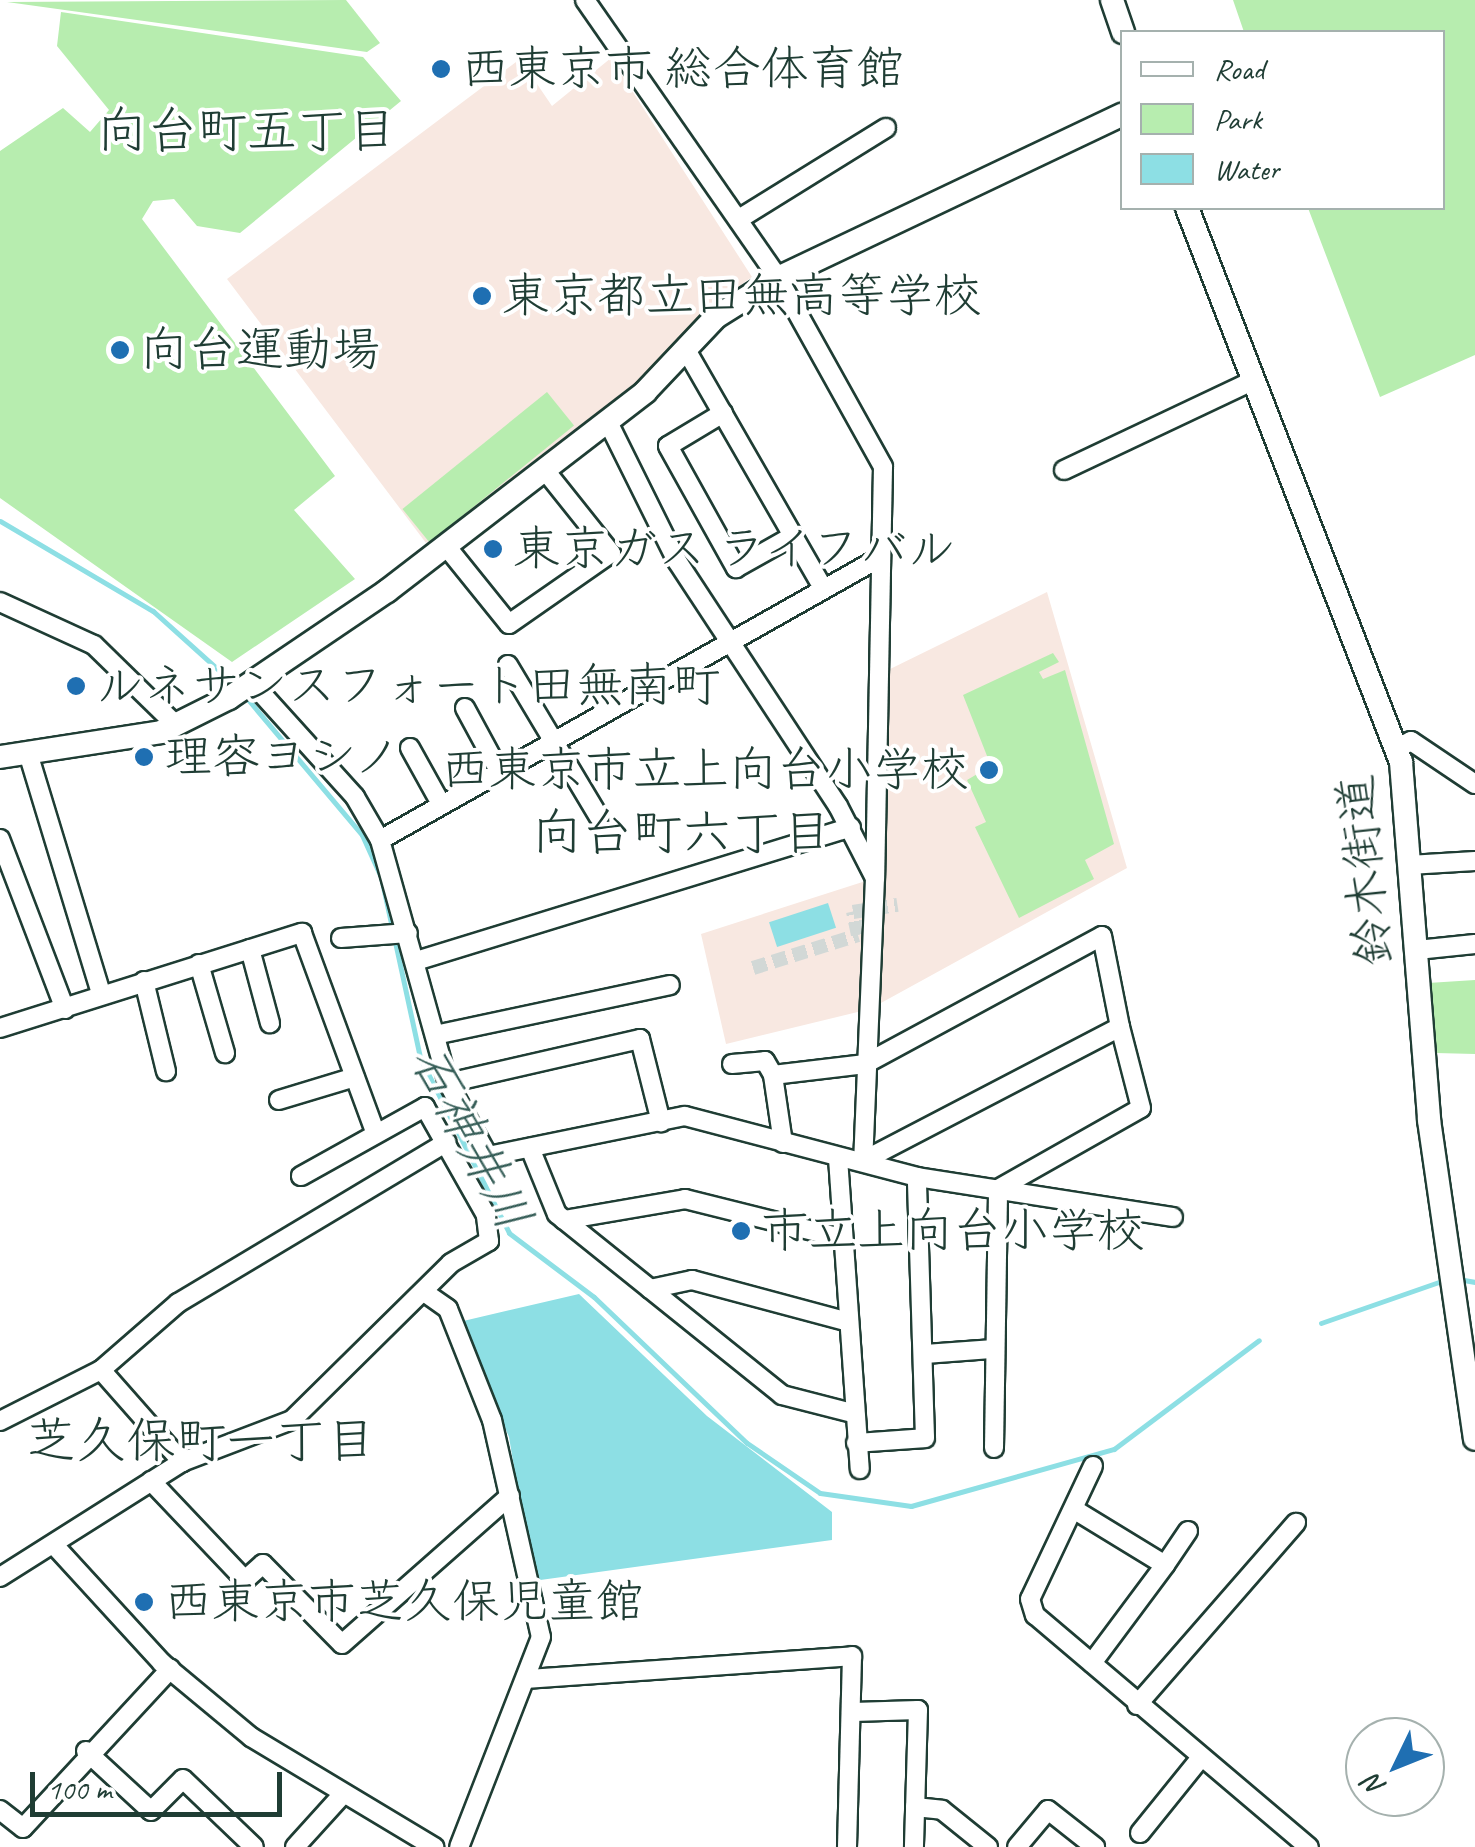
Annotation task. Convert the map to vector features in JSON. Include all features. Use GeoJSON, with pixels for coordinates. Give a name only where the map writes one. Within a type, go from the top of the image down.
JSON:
{"type":"FeatureCollection","features":[{"type":"Feature","properties":{"kind":"street"},"geometry":{"type":"LineString","coordinates":[[585,0],[778,278],[883,467],[875,878],[863,1161]]}},
{"type":"Feature","properties":{"kind":"street"},"geometry":{"type":"LineString","coordinates":[[1112,0],[1121,30]]}},
{"type":"Feature","properties":{"kind":"street"},"geometry":{"type":"LineString","coordinates":[[0,757],[176,725],[244,689],[446,546],[607,420],[685,348],[778,278],[1120,116]]}},
{"type":"Feature","properties":{"kind":"street"},"geometry":{"type":"LineString","coordinates":[[739,219],[886,128]]}},
{"type":"Feature","properties":{"kind":"street","name":"鈴木街道"},"geometry":{"type":"LineString","coordinates":[[1188,210],[1396,750],[1448,1279],[1475,1439]]}},
{"type":"Feature","properties":{"kind":"street"},"geometry":{"type":"LineString","coordinates":[[685,348],[822,588]]}},
{"type":"Feature","properties":{"kind":"street"},"geometry":{"type":"LineString","coordinates":[[1064,470],[1254,380]]}},
{"type":"Feature","properties":{"kind":"street"},"geometry":{"type":"LineString","coordinates":[[723,413],[668,446],[736,568],[793,536]]}},
{"type":"Feature","properties":{"kind":"street"},"geometry":{"type":"LineString","coordinates":[[607,420],[726,638],[851,827],[875,878]]}},
{"type":"Feature","properties":{"kind":"street"},"geometry":{"type":"LineString","coordinates":[[446,546],[509,624],[612,553],[544,468]]}},
{"type":"Feature","properties":{"kind":"street"},"geometry":{"type":"LineString","coordinates":[[380,840],[726,638],[881,557]]}},
{"type":"Feature","properties":{"kind":"street"},"geometry":{"type":"LineString","coordinates":[[0,602],[94,644],[176,725]]}},
{"type":"Feature","properties":{"kind":"street"},"geometry":{"type":"LineString","coordinates":[[508,665],[599,817]]}},
{"type":"Feature","properties":{"kind":"street"},"geometry":{"type":"LineString","coordinates":[[244,689],[356,797],[380,840],[448,1083],[488,1156],[685,1116],[917,1177],[1174,1216]]}},
{"type":"Feature","properties":{"kind":"street"},"geometry":{"type":"LineString","coordinates":[[465,708],[499,770]]}},
{"type":"Feature","properties":{"kind":"street"},"geometry":{"type":"LineString","coordinates":[[1396,750],[1411,742],[1475,784]]}},
{"type":"Feature","properties":{"kind":"street"},"geometry":{"type":"LineString","coordinates":[[410,748],[442,804]]}},
{"type":"Feature","properties":{"kind":"street"},"geometry":{"type":"LineString","coordinates":[[28,752],[101,994]]}},
{"type":"Feature","properties":{"kind":"street"},"geometry":{"type":"LineString","coordinates":[[416,961],[851,827]]}},
{"type":"Feature","properties":{"kind":"street"},"geometry":{"type":"LineString","coordinates":[[0,839],[65,1009]]}},
{"type":"Feature","properties":{"kind":"street"},"geometry":{"type":"LineString","coordinates":[[1410,865],[1475,861]]}},
{"type":"Feature","properties":{"kind":"street"},"geometry":{"type":"LineString","coordinates":[[0,1028],[302,933],[375,1131]]}},
{"type":"Feature","properties":{"kind":"street"},"geometry":{"type":"LineString","coordinates":[[340,938],[408,933]]}},
{"type":"Feature","properties":{"kind":"street"},"geometry":{"type":"LineString","coordinates":[[773,1076],[866,1064],[1102,936],[1141,1108],[998,1189]]}},
{"type":"Feature","properties":{"kind":"street"},"geometry":{"type":"LineString","coordinates":[[1416,950],[1475,944]]}},
{"type":"Feature","properties":{"kind":"street"},"geometry":{"type":"LineString","coordinates":[[250,949],[270,1023]]}},
{"type":"Feature","properties":{"kind":"street"},"geometry":{"type":"LineString","coordinates":[[199,964],[226,1053]]}},
{"type":"Feature","properties":{"kind":"street"},"geometry":{"type":"LineString","coordinates":[[144,981],[166,1070]]}},
{"type":"Feature","properties":{"kind":"street"},"geometry":{"type":"LineString","coordinates":[[436,1035],[670,985]]}},
{"type":"Feature","properties":{"kind":"street"},"geometry":{"type":"LineString","coordinates":[[863,1161],[1120,1026]]}},
{"type":"Feature","properties":{"kind":"street"},"geometry":{"type":"LineString","coordinates":[[448,1083],[640,1038],[661,1122]]}},
{"type":"Feature","properties":{"kind":"street"},"geometry":{"type":"LineString","coordinates":[[732,1064],[764,1062],[773,1076],[782,1144]]}},
{"type":"Feature","properties":{"kind":"street"},"geometry":{"type":"LineString","coordinates":[[279,1100],[356,1077]]}},
{"type":"Feature","properties":{"kind":"street"},"geometry":{"type":"LineString","coordinates":[[0,1576],[182,1462],[292,1420],[424,1292],[492,1233],[448,1142],[425,1107],[375,1131],[301,1176]]}},
{"type":"Feature","properties":{"kind":"street"},"geometry":{"type":"LineString","coordinates":[[0,1422],[101,1370],[178,1304],[448,1142]]}},
{"type":"Feature","properties":{"kind":"street"},"geometry":{"type":"LineString","coordinates":[[530,1148],[564,1220],[782,1395],[852,1413]]}},
{"type":"Feature","properties":{"kind":"street"},"geometry":{"type":"LineString","coordinates":[[838,1158],[845,1321],[860,1470]]}},
{"type":"Feature","properties":{"kind":"street"},"geometry":{"type":"LineString","coordinates":[[856,1443],[925,1438],[917,1177]]}},
{"type":"Feature","properties":{"kind":"street"},"geometry":{"type":"LineString","coordinates":[[994,1448],[992,1349],[998,1189]]}},
{"type":"Feature","properties":{"kind":"street"},"geometry":{"type":"LineString","coordinates":[[564,1220],[685,1199],[842,1238]]}},
{"type":"Feature","properties":{"kind":"street"},"geometry":{"type":"LineString","coordinates":[[650,1289],[692,1280],[845,1321]]}},
{"type":"Feature","properties":{"kind":"street"},"geometry":{"type":"LineString","coordinates":[[424,1292],[448,1309],[492,1420],[541,1638],[458,1847]]}},
{"type":"Feature","properties":{"kind":"street"},"geometry":{"type":"LineString","coordinates":[[924,1354],[992,1349]]}},
{"type":"Feature","properties":{"kind":"street"},"geometry":{"type":"LineString","coordinates":[[101,1370],[182,1462]]}},
{"type":"Feature","properties":{"kind":"street"},"geometry":{"type":"LineString","coordinates":[[1092,1466],[1075,1510],[1030,1599],[1035,1616],[1200,1760],[1309,1847]]}},
{"type":"Feature","properties":{"kind":"street"},"geometry":{"type":"LineString","coordinates":[[151,1481],[245,1580],[263,1564],[342,1644],[510,1496]]}},
{"type":"Feature","properties":{"kind":"street"},"geometry":{"type":"LineString","coordinates":[[1075,1510],[1166,1565]]}},
{"type":"Feature","properties":{"kind":"street"},"geometry":{"type":"LineString","coordinates":[[1138,1705],[1296,1524]]}},
{"type":"Feature","properties":{"kind":"street"},"geometry":{"type":"LineString","coordinates":[[1092,1663],[1188,1531]]}},
{"type":"Feature","properties":{"kind":"street"},"geometry":{"type":"LineString","coordinates":[[54,1545],[170,1669],[251,1737],[434,1847]]}},
{"type":"Feature","properties":{"kind":"street"},"geometry":{"type":"LineString","coordinates":[[527,1679],[852,1656],[847,1847]]}},
{"type":"Feature","properties":{"kind":"street"},"geometry":{"type":"LineString","coordinates":[[0,1810],[23,1828],[86,1751],[170,1669]]}},
{"type":"Feature","properties":{"kind":"street"},"geometry":{"type":"LineString","coordinates":[[853,1712],[918,1710],[914,1847]]}},
{"type":"Feature","properties":{"kind":"street"},"geometry":{"type":"LineString","coordinates":[[86,1751],[151,1812],[184,1779],[254,1847]]}},
{"type":"Feature","properties":{"kind":"street"},"geometry":{"type":"LineString","coordinates":[[1140,1833],[1200,1760]]}},
{"type":"Feature","properties":{"kind":"street"},"geometry":{"type":"LineString","coordinates":[[295,1847],[343,1794]]}},
{"type":"Feature","properties":{"kind":"street"},"geometry":{"type":"LineString","coordinates":[[915,1806],[942,1810],[988,1847]]}},
{"type":"Feature","properties":{"kind":"street"},"geometry":{"type":"LineString","coordinates":[[1016,1847],[1048,1810],[1095,1847]]}},
{"type":"Feature","properties":{"kind":"shaded area","name":"東京都立田無高等学校"},"geometry":{"type":"Polygon","coordinates":[[[611,58],[752,277],[702,312],[623,398],[426,543],[227,279],[520,59],[552,106],[611,58]]]}},
{"type":"Feature","properties":{"kind":"shaded area","name":"西東京市立上向台小学校"},"geometry":{"type":"Polygon","coordinates":[[[1047,592],[1127,868],[870,1009],[726,1044],[701,934],[875,878],[884,672],[1047,592]]]}},
{"type":"Feature","properties":{"kind":"green space"},"geometry":{"type":"Polygon","coordinates":[[[346,0],[380,43],[367,52],[7,2],[346,0]]]}},
{"type":"Feature","properties":{"kind":"green space"},"geometry":{"type":"Polygon","coordinates":[[[1233,0],[1475,0],[1475,355],[1380,397],[1309,210],[1445,210],[1445,30],[1243,30],[1233,0]]]}},
{"type":"Feature","properties":{"kind":"green space","name":"向台運動場"},"geometry":{"type":"Polygon","coordinates":[[[61,12],[363,57],[401,101],[240,233],[197,226],[174,199],[153,201],[142,219],[335,476],[294,510],[355,579],[232,662],[0,498],[0,151],[63,108],[90,132],[109,110],[57,46],[61,12]]]}},
{"type":"Feature","properties":{"kind":"green space"},"geometry":{"type":"Polygon","coordinates":[[[547,392],[574,425],[430,542],[402,509],[547,392]]]}},
{"type":"Feature","properties":{"kind":"green space"},"geometry":{"type":"Polygon","coordinates":[[[1053,653],[1059,662],[1039,672],[1043,679],[1065,670],[1114,844],[1085,860],[1094,879],[1019,918],[975,827],[986,822],[967,780],[991,766],[963,695],[1053,653]]]}},
{"type":"Feature","properties":{"kind":"green space"},"geometry":{"type":"Polygon","coordinates":[[[1475,980],[1475,1054],[1436,1053],[1428,983],[1475,980]]]}},
{"type":"Feature","properties":{"kind":"water"},"geometry":{"type":"Polygon","coordinates":[[[828,903],[836,928],[777,947],[769,922],[828,903]]]}},
{"type":"Feature","properties":{"kind":"water"},"geometry":{"type":"Polygon","coordinates":[[[579,1294],[707,1416],[832,1512],[832,1540],[533,1581],[509,1437],[459,1322],[579,1294]]]}},
{"type":"Feature","properties":{"kind":"waterway","name":"石神井川"},"geometry":{"type":"LineString","coordinates":[[0,521],[153,611],[234,684]]}},
{"type":"Feature","properties":{"kind":"waterway","name":"石神井川"},"geometry":{"type":"LineString","coordinates":[[245,696],[362,835],[381,877],[420,1058],[509,1233],[594,1297],[747,1443],[820,1493],[911,1506],[1114,1449],[1259,1340]]}},
{"type":"Feature","properties":{"kind":"waterway","name":"石神井川"},"geometry":{"type":"LineString","coordinates":[[1321,1323],[1447,1279]]}},
{"type":"Feature","properties":{"kind":"waterway","name":"石神井川"},"geometry":{"type":"LineString","coordinates":[[1458,1279],[1475,1282]]}},
{"type":"Feature","properties":{"kind":"tunnel"},"geometry":{"type":"LineString","coordinates":[[753,968],[858,935],[853,912],[897,905]]}},
{"type":"Feature","properties":{"kind":"place","name":"西東京市 総合体育館"},"geometry":{"type":"Point","coordinates":[441,69]}},
{"type":"Feature","properties":{"kind":"place","name":"東京都立田無高等学校"},"geometry":{"type":"Point","coordinates":[482,296]}},
{"type":"Feature","properties":{"kind":"place","name":"向台運動場"},"geometry":{"type":"Point","coordinates":[120,350]}},
{"type":"Feature","properties":{"kind":"place","name":"東京ガス ライフバル"},"geometry":{"type":"Point","coordinates":[493,549]}},
{"type":"Feature","properties":{"kind":"place","name":"ルネサンスフォート田無南町"},"geometry":{"type":"Point","coordinates":[76,686]}},
{"type":"Feature","properties":{"kind":"place","name":"理容ヨシノ"},"geometry":{"type":"Point","coordinates":[144,757]}},
{"type":"Feature","properties":{"kind":"place","name":"西東京市立上向台小学校"},"geometry":{"type":"Point","coordinates":[989,770]}},
{"type":"Feature","properties":{"kind":"place","name":"市立上向台小学校"},"geometry":{"type":"Point","coordinates":[741,1231]}},
{"type":"Feature","properties":{"kind":"place","name":"西東京市芝久保児童館"},"geometry":{"type":"Point","coordinates":[144,1602]}},
{"type":"Feature","properties":{"kind":"district","name":"向台町五丁目"},"geometry":{"type":"Point","coordinates":[247,131]}},
{"type":"Feature","properties":{"kind":"district","name":"向台町六丁目"},"geometry":{"type":"Point","coordinates":[682,833]}},
{"type":"Feature","properties":{"kind":"district","name":"芝久保町一丁目"},"geometry":{"type":"Point","coordinates":[201,1441]}}]}
